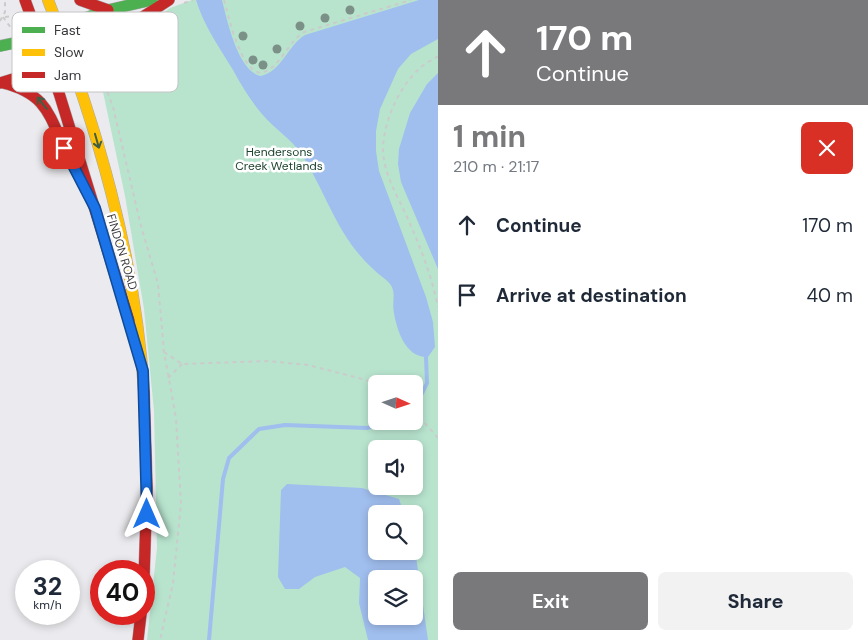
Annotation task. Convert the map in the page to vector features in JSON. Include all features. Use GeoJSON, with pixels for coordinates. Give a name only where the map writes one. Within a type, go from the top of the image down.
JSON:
{"type":"FeatureCollection","features":[{"type":"Feature","properties":{"kind":"street","name":"FINDON ROAD"},"geometry":{"type":"LineString","coordinates":[[25,0],[29,12]]}},
{"type":"Feature","properties":{"kind":"street","name":"FINDON ROAD"},"geometry":{"type":"LineString","coordinates":[[48,0],[52,12]]}},
{"type":"Feature","properties":{"kind":"street"},"geometry":{"type":"LineString","coordinates":[[80,0],[95,7],[108,10]]}},
{"type":"Feature","properties":{"kind":"street"},"geometry":{"type":"LineString","coordinates":[[102,12],[152,0]]}},
{"type":"Feature","properties":{"kind":"street"},"geometry":{"type":"LineString","coordinates":[[151,12],[169,0]]}},
{"type":"Feature","properties":{"kind":"street"},"geometry":{"type":"LineString","coordinates":[[32,92],[44,104],[95,208]]}},
{"type":"Feature","properties":{"kind":"street","name":"FINDON ROAD"},"geometry":{"type":"LineString","coordinates":[[58,92],[143,371]]}},
{"type":"Feature","properties":{"kind":"street","name":"FINDON ROAD"},"geometry":{"type":"LineString","coordinates":[[83,92],[128,259],[140,334],[147,500],[145,560]]}},
{"type":"Feature","properties":{"kind":"street"},"geometry":{"type":"LineString","coordinates":[[138,640],[140,625]]}},
{"type":"Feature","properties":{"kind":"path"},"geometry":{"type":"LineString","coordinates":[[0,21],[5,12],[5,0]]}},
{"type":"Feature","properties":{"kind":"path"},"geometry":{"type":"LineString","coordinates":[[224,0],[238,46],[253,70],[261,73],[274,66],[293,41],[304,32],[411,0]]}},
{"type":"Feature","properties":{"kind":"path"},"geometry":{"type":"LineString","coordinates":[[438,56],[419,69],[401,92],[388,119],[383,149],[392,188],[409,221],[432,278],[438,307]]}},
{"type":"Feature","properties":{"kind":"path"},"geometry":{"type":"LineString","coordinates":[[164,352],[182,364],[236,360],[284,362],[349,375],[368,382]]}},
{"type":"Feature","properties":{"kind":"path"},"geometry":{"type":"LineString","coordinates":[[168,378],[182,364]]}},
{"type":"Feature","properties":{"kind":"path"},"geometry":{"type":"LineString","coordinates":[[423,421],[438,438]]}},
{"type":"Feature","properties":{"kind":"green space","name":"Hendersons Creek Wetlands"},"geometry":{"type":"Polygon","coordinates":[[[192,0],[438,0],[438,640],[147,640],[149,625],[155,625],[155,566],[157,548],[154,411],[144,309],[125,196],[103,92],[178,92],[178,12],[165,12],[170,8],[192,0]]]}},
{"type":"Feature","properties":{"kind":"water"},"geometry":{"type":"Polygon","coordinates":[[[196,0],[222,0],[230,32],[240,55],[253,72],[261,76],[274,69],[299,39],[305,35],[419,0],[438,0],[438,39],[411,54],[398,69],[380,109],[376,131],[379,171],[426,297],[433,322],[435,347],[428,357],[414,353],[404,342],[395,320],[392,287],[356,251],[337,221],[298,149],[267,119],[250,98],[212,36],[196,0]]]}},
{"type":"Feature","properties":{"kind":"water"},"geometry":{"type":"Polygon","coordinates":[[[438,73],[438,269],[401,182],[398,164],[399,149],[410,113],[427,84],[438,73]]]}},
{"type":"Feature","properties":{"kind":"water"},"geometry":{"type":"Polygon","coordinates":[[[287,484],[362,488],[368,490],[368,495],[386,495],[399,499],[401,505],[368,505],[368,560],[416,560],[418,570],[368,570],[368,625],[423,625],[423,605],[428,640],[368,640],[359,603],[360,578],[345,567],[315,577],[299,589],[285,589],[278,577],[281,490],[287,484]]]}},
{"type":"Feature","properties":{"kind":"waterway"},"geometry":{"type":"LineString","coordinates":[[423,391],[427,383],[426,357]]}},
{"type":"Feature","properties":{"kind":"waterway"},"geometry":{"type":"LineString","coordinates":[[209,640],[223,479],[229,458],[259,429],[285,425],[368,428]]}},
{"type":"Feature","properties":{"kind":"traffic: fast"},"geometry":{"type":"LineString","coordinates":[[102,12],[152,0]]}},
{"type":"Feature","properties":{"kind":"traffic: fast"},"geometry":{"type":"LineString","coordinates":[[0,46],[12,43]]}},
{"type":"Feature","properties":{"kind":"traffic: slow"},"geometry":{"type":"LineString","coordinates":[[48,0],[53,12]]}},
{"type":"Feature","properties":{"kind":"traffic: slow"},"geometry":{"type":"LineString","coordinates":[[81,92],[98,143],[123,241],[132,290],[144,391]]}},
{"type":"Feature","properties":{"kind":"traffic: jam"},"geometry":{"type":"LineString","coordinates":[[25,0],[29,12]]}},
{"type":"Feature","properties":{"kind":"traffic: jam"},"geometry":{"type":"LineString","coordinates":[[80,0],[108,10]]}},
{"type":"Feature","properties":{"kind":"traffic: jam"},"geometry":{"type":"LineString","coordinates":[[150,12],[169,0]]}},
{"type":"Feature","properties":{"kind":"traffic: jam"},"geometry":{"type":"LineString","coordinates":[[0,83],[12,79]]}},
{"type":"Feature","properties":{"kind":"traffic: jam"},"geometry":{"type":"LineString","coordinates":[[3,83],[12,86]]}},
{"type":"Feature","properties":{"kind":"traffic: jam"},"geometry":{"type":"LineString","coordinates":[[27,92],[45,108],[66,152]]}},
{"type":"Feature","properties":{"kind":"traffic: jam"},"geometry":{"type":"LineString","coordinates":[[59,92],[129,320]]}},
{"type":"Feature","properties":{"kind":"traffic: jam"},"geometry":{"type":"LineString","coordinates":[[144,391],[147,487],[145,560]]}},
{"type":"Feature","properties":{"kind":"traffic: jam"},"geometry":{"type":"LineString","coordinates":[[138,640],[140,625]]}},
{"type":"Feature","properties":{"kind":"route"},"geometry":{"type":"LineString","coordinates":[[64,148],[95,208],[143,371],[147,514]]}}]}
